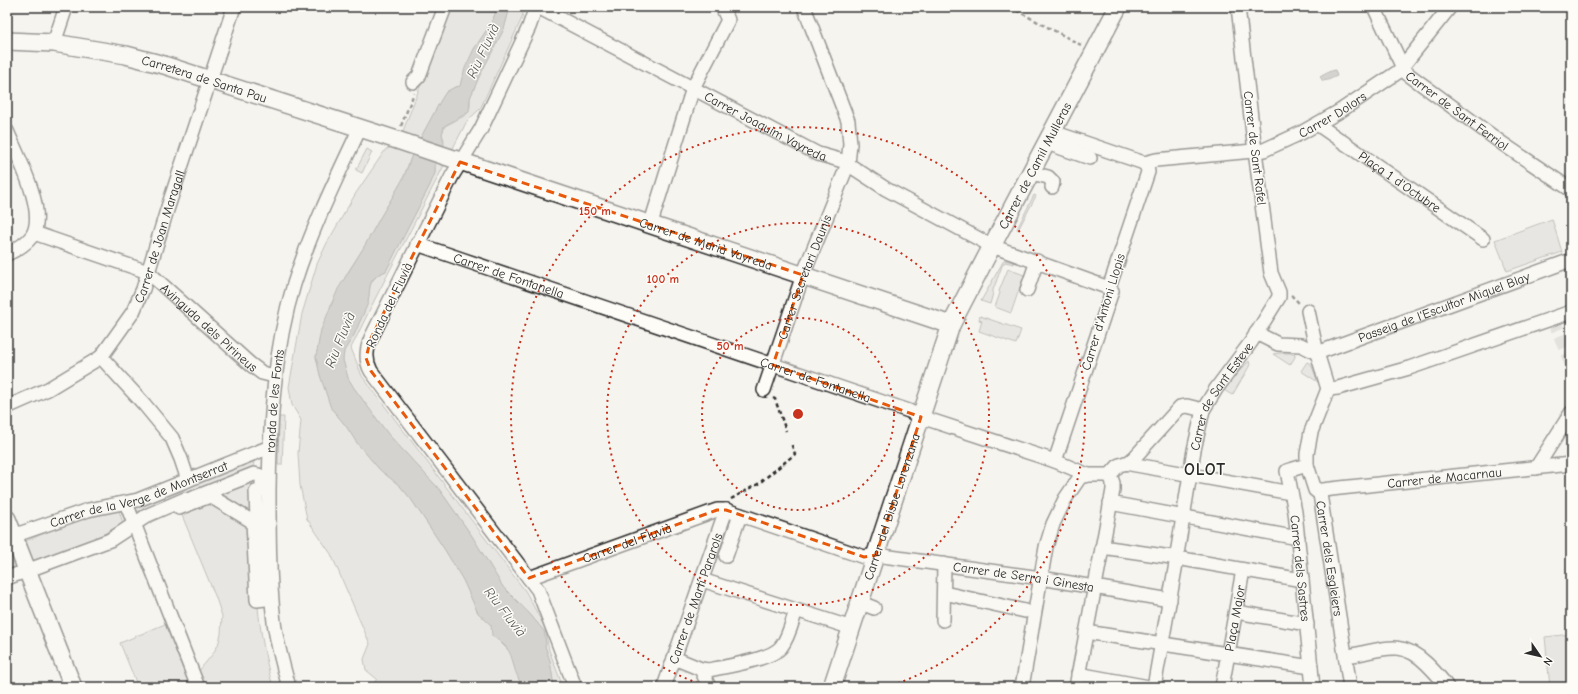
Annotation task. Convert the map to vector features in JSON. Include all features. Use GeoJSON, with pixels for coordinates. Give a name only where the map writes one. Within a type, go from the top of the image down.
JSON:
{"type":"FeatureCollection","features":[{"type":"Feature","properties":{"kind":"main road","name":"Carrer de Camil Mulleras"},"geometry":{"type":"LineString","coordinates":[[951,325],[1118,7]]}},
{"type":"Feature","properties":{"kind":"main road","name":"Carretera de Santa Pau"},"geometry":{"type":"LineString","coordinates":[[7,41],[54,43],[126,55],[164,65],[397,140]]}},
{"type":"Feature","properties":{"kind":"main road","name":"Carrer de Marià Vayreda"},"geometry":{"type":"LineString","coordinates":[[397,140],[650,226],[803,275],[951,325]]}},
{"type":"Feature","properties":{"kind":"main road","name":"Carrer del Bisbe Lorenzana"},"geometry":{"type":"LineString","coordinates":[[832,687],[852,628],[868,605],[876,555],[951,325]]}},
{"type":"Feature","properties":{"kind":"main road"},"geometry":{"type":"LineString","coordinates":[[7,519],[10,537],[27,570],[73,687]]}},
{"type":"Feature","properties":{"kind":"street"},"geometry":{"type":"LineString","coordinates":[[54,43],[66,7]]}},
{"type":"Feature","properties":{"kind":"street","name":"Carrer de Joan Maragall"},"geometry":{"type":"LineString","coordinates":[[7,407],[48,389],[100,357],[133,312],[143,289],[167,210],[234,7]]}},
{"type":"Feature","properties":{"kind":"street"},"geometry":{"type":"LineString","coordinates":[[413,82],[419,76],[444,7]]}},
{"type":"Feature","properties":{"kind":"street","name":"Carrer Joaquim Vayreda"},"geometry":{"type":"LineString","coordinates":[[537,7],[818,154],[838,159],[848,164],[886,189],[992,246],[1109,288]]}},
{"type":"Feature","properties":{"kind":"street","name":"Ronda del Fluvià"},"geometry":{"type":"LineString","coordinates":[[537,7],[481,129],[454,160],[417,244],[368,346],[367,363],[371,371],[529,578],[540,595],[575,687]]}},
{"type":"Feature","properties":{"kind":"street"},"geometry":{"type":"LineString","coordinates":[[650,226],[693,88],[728,20],[722,7]]}},
{"type":"Feature","properties":{"kind":"street","name":"Carrer Secretari Daunis"},"geometry":{"type":"LineString","coordinates":[[764,390],[803,275],[848,164],[850,144],[848,121],[804,7]]}},
{"type":"Feature","properties":{"kind":"street","name":"Carrer de Sant Rafel"},"geometry":{"type":"LineString","coordinates":[[1238,7],[1271,273],[1283,291]]}},
{"type":"Feature","properties":{"kind":"street","name":"Carrer de Sant Ferriol"},"geometry":{"type":"LineString","coordinates":[[1374,7],[1406,72],[1530,162],[1570,189]]}},
{"type":"Feature","properties":{"kind":"street","name":"Carrer Dolors"},"geometry":{"type":"LineString","coordinates":[[1144,163],[1156,160],[1264,150],[1317,124],[1393,75],[1419,47],[1450,7]]}},
{"type":"Feature","properties":{"kind":"street","name":"Plaça 1 d'Octubre"},"geometry":{"type":"LineString","coordinates":[[1317,124],[1483,239]]}},
{"type":"Feature","properties":{"kind":"street","name":"ronda de les Fonts"},"geometry":{"type":"LineString","coordinates":[[289,687],[279,646],[274,616],[269,532],[269,466],[274,376],[284,322],[294,284],[313,230],[360,128]]}},
{"type":"Feature","properties":{"kind":"street"},"geometry":{"type":"LineString","coordinates":[[7,131],[35,201],[37,216],[34,231],[24,244],[7,254]]}},
{"type":"Feature","properties":{"kind":"street"},"geometry":{"type":"LineString","coordinates":[[1050,137],[1090,158]]}},
{"type":"Feature","properties":{"kind":"street"},"geometry":{"type":"LineString","coordinates":[[1050,137],[1144,163]]}},
{"type":"Feature","properties":{"kind":"street","name":"Carrer d'Antoni Llopis"},"geometry":{"type":"LineString","coordinates":[[1058,463],[1112,291],[1109,288],[1148,172],[1144,163]]}},
{"type":"Feature","properties":{"kind":"street"},"geometry":{"type":"LineString","coordinates":[[1031,173],[1050,178],[1053,182],[1052,188]]}},
{"type":"Feature","properties":{"kind":"street","name":"Avinguda dels Pirineus"},"geometry":{"type":"LineString","coordinates":[[34,231],[148,272],[250,364],[262,373],[274,376]]}},
{"type":"Feature","properties":{"kind":"street","name":"Carrer de Fontanella"},"geometry":{"type":"LineString","coordinates":[[417,244],[909,411],[921,417],[1058,463],[1088,475]]}},
{"type":"Feature","properties":{"kind":"street","name":"Passeig de l'Escultor Miquel Blay"},"geometry":{"type":"LineString","coordinates":[[1317,353],[1571,260]]}},
{"type":"Feature","properties":{"kind":"street"},"geometry":{"type":"LineString","coordinates":[[1027,290],[1037,262]]}},
{"type":"Feature","properties":{"kind":"street","name":"Carrer de Sant Esteve"},"geometry":{"type":"LineString","coordinates":[[1175,557],[1178,552],[1190,475],[1203,410],[1283,291]]}},
{"type":"Feature","properties":{"kind":"street"},"geometry":{"type":"LineString","coordinates":[[1308,311],[1317,353],[1328,389],[1311,432],[1307,454],[1308,468]]}},
{"type":"Feature","properties":{"kind":"street"},"geometry":{"type":"LineString","coordinates":[[1328,389],[1345,386],[1409,368],[1571,312]]}},
{"type":"Feature","properties":{"kind":"street"},"geometry":{"type":"LineString","coordinates":[[1256,333],[1278,344],[1301,345],[1317,353]]}},
{"type":"Feature","properties":{"kind":"street"},"geometry":{"type":"LineString","coordinates":[[100,357],[144,404],[172,438],[188,480]]}},
{"type":"Feature","properties":{"kind":"street"},"geometry":{"type":"LineString","coordinates":[[1076,687],[1113,486],[1111,476],[1118,465],[1134,458],[1180,406],[1203,410]]}},
{"type":"Feature","properties":{"kind":"street"},"geometry":{"type":"LineString","coordinates":[[1536,468],[1571,413]]}},
{"type":"Feature","properties":{"kind":"street","name":"Carrer de la Verge de Montserrat"},"geometry":{"type":"LineString","coordinates":[[10,537],[88,510],[126,503],[270,447]]}},
{"type":"Feature","properties":{"kind":"street"},"geometry":{"type":"LineString","coordinates":[[1125,463],[1291,493]]}},
{"type":"Feature","properties":{"kind":"street","name":"Carrer de Macarnau"},"geometry":{"type":"LineString","coordinates":[[1320,494],[1323,490],[1571,464]]}},
{"type":"Feature","properties":{"kind":"street","name":"Carrer de la Verge de Montserrat"},"geometry":{"type":"LineString","coordinates":[[7,578],[110,540],[148,515],[160,509],[269,466]]}},
{"type":"Feature","properties":{"kind":"street","name":"Carrer dels Sastres"},"geometry":{"type":"LineString","coordinates":[[1308,468],[1287,471],[1298,538],[1313,687]]}},
{"type":"Feature","properties":{"kind":"street","name":"Carrer dels Esgleiers"},"geometry":{"type":"LineString","coordinates":[[1308,468],[1315,490],[1320,494],[1349,652],[1358,687]]}},
{"type":"Feature","properties":{"kind":"street"},"geometry":{"type":"LineString","coordinates":[[254,474],[262,478],[262,490],[256,491],[259,582],[263,583],[265,599],[257,600],[253,522],[210,496],[179,508],[178,504],[254,474]]}},
{"type":"Feature","properties":{"kind":"street"},"geometry":{"type":"LineString","coordinates":[[1022,687],[1031,612],[1041,581],[1046,547],[1053,524],[1065,499],[1078,479],[1082,476],[1088,475],[1111,476]]}},
{"type":"Feature","properties":{"kind":"street"},"geometry":{"type":"LineString","coordinates":[[126,503],[198,687]]}},
{"type":"Feature","properties":{"kind":"street"},"geometry":{"type":"LineString","coordinates":[[1110,503],[1298,538]]}},
{"type":"Feature","properties":{"kind":"street","name":"Carrer del Fluvià"},"geometry":{"type":"LineString","coordinates":[[529,578],[721,510]]}},
{"type":"Feature","properties":{"kind":"street","name":"Carrer de Serra i Ginesta"},"geometry":{"type":"LineString","coordinates":[[721,510],[740,514],[864,556],[876,555],[944,564],[1041,581],[1170,600]]}},
{"type":"Feature","properties":{"kind":"street","name":"Carrer de Martí Pararols"},"geometry":{"type":"LineString","coordinates":[[664,687],[702,580],[717,532],[721,510]]}},
{"type":"Feature","properties":{"kind":"street"},"geometry":{"type":"LineString","coordinates":[[726,556],[740,514]]}},
{"type":"Feature","properties":{"kind":"street","name":"Plaça Major"},"geometry":{"type":"LineString","coordinates":[[1086,632],[1228,653],[1236,612],[1243,570],[1175,557],[1102,546]]}},
{"type":"Feature","properties":{"kind":"street"},"geometry":{"type":"LineString","coordinates":[[1154,687],[1170,600],[1175,557]]}},
{"type":"Feature","properties":{"kind":"street"},"geometry":{"type":"LineString","coordinates":[[943,620],[944,564]]}},
{"type":"Feature","properties":{"kind":"street"},"geometry":{"type":"LineString","coordinates":[[1243,570],[1302,580]]}},
{"type":"Feature","properties":{"kind":"street"},"geometry":{"type":"LineString","coordinates":[[702,580],[852,628]]}},
{"type":"Feature","properties":{"kind":"street"},"geometry":{"type":"LineString","coordinates":[[944,593],[1031,612]]}},
{"type":"Feature","properties":{"kind":"street"},"geometry":{"type":"LineString","coordinates":[[674,658],[701,669],[713,669],[775,654],[786,640],[796,610]]}},
{"type":"Feature","properties":{"kind":"street"},"geometry":{"type":"LineString","coordinates":[[1236,612],[1307,624]]}},
{"type":"Feature","properties":{"kind":"street"},"geometry":{"type":"LineString","coordinates":[[1349,652],[1391,648],[1406,649],[1420,657],[1437,674],[1447,687]]}},
{"type":"Feature","properties":{"kind":"street","name":"Carrer dels Esgleiers"},"geometry":{"type":"LineString","coordinates":[[1349,652],[1350,687]]}},
{"type":"Feature","properties":{"kind":"street"},"geometry":{"type":"LineString","coordinates":[[1222,687],[1228,653],[1311,667]]}},
{"type":"Feature","properties":{"kind":"street"},"geometry":{"type":"LineString","coordinates":[[701,669],[709,687]]}},
{"type":"Feature","properties":{"kind":"street"},"geometry":{"type":"LineString","coordinates":[[1078,674],[1149,687]]}},
{"type":"Feature","properties":{"kind":"path"},"geometry":{"type":"LineString","coordinates":[[1010,7],[1082,46]]}},
{"type":"Feature","properties":{"kind":"path"},"geometry":{"type":"LineString","coordinates":[[764,390],[774,399],[786,430]]}},
{"type":"Feature","properties":{"kind":"path"},"geometry":{"type":"LineString","coordinates":[[721,510],[724,502],[758,484],[795,454],[791,443]]}},
{"type":"Feature","properties":{"kind":"highlighted area"},"geometry":{"type":"Polygon","coordinates":[[[460,162],[803,275],[773,365],[921,417],[876,555],[864,557],[726,510],[717,510],[529,578],[371,371],[366,358],[371,338],[460,162]]]}},
{"type":"Feature","properties":{"kind":"shaded area"},"geometry":{"type":"Polygon","coordinates":[[[449,7],[495,7],[496,11],[492,22],[474,49],[462,77],[460,87],[455,87],[446,92],[441,100],[413,152],[402,181],[348,272],[331,304],[327,318],[321,330],[316,357],[320,375],[331,408],[346,426],[357,443],[380,470],[400,486],[411,499],[463,580],[478,613],[491,625],[496,638],[511,653],[522,687],[371,687],[377,679],[366,670],[364,659],[370,644],[331,554],[307,519],[300,485],[298,453],[301,420],[292,405],[289,387],[302,314],[317,264],[327,243],[356,193],[386,149],[388,149],[403,131],[447,16],[449,7]]]}},
{"type":"Feature","properties":{"kind":"shaded area"},"geometry":{"type":"Polygon","coordinates":[[[510,7],[524,7],[522,18],[480,109],[467,121],[351,348],[362,376],[526,592],[545,628],[549,650],[563,687],[554,687],[550,661],[545,646],[544,631],[529,613],[503,587],[472,536],[439,489],[388,434],[354,388],[348,378],[343,360],[344,351],[354,335],[368,303],[370,286],[379,274],[386,271],[430,185],[435,173],[435,165],[444,140],[442,134],[445,126],[466,115],[470,107],[470,98],[479,77],[504,29],[510,7]]]}},
{"type":"Feature","properties":{"kind":"shaded area"},"geometry":{"type":"Polygon","coordinates":[[[367,149],[372,152],[362,173],[356,170],[367,149]]]}},
{"type":"Feature","properties":{"kind":"shaded area"},"geometry":{"type":"Polygon","coordinates":[[[1034,195],[1036,196],[1018,230],[1017,229],[1034,195]]]}},
{"type":"Feature","properties":{"kind":"shaded area"},"geometry":{"type":"Polygon","coordinates":[[[1552,219],[1562,252],[1507,271],[1495,240],[1552,219]]]}},
{"type":"Feature","properties":{"kind":"shaded area"},"geometry":{"type":"Polygon","coordinates":[[[1004,260],[1014,262],[1014,264],[1005,262],[1002,266],[993,290],[990,304],[981,301],[1004,260]]]}},
{"type":"Feature","properties":{"kind":"shaded area"},"geometry":{"type":"Polygon","coordinates":[[[1008,269],[1024,275],[1011,313],[995,307],[1000,293],[999,291],[1008,269]]]}},
{"type":"Feature","properties":{"kind":"shaded area"},"geometry":{"type":"Polygon","coordinates":[[[980,316],[1021,330],[1016,344],[979,331],[982,321],[979,320],[980,316]]]}},
{"type":"Feature","properties":{"kind":"shaded area"},"geometry":{"type":"Polygon","coordinates":[[[1290,353],[1295,355],[1290,365],[1273,354],[1290,353]]]}},
{"type":"Feature","properties":{"kind":"shaded area"},"geometry":{"type":"Polygon","coordinates":[[[1249,361],[1250,365],[1233,394],[1232,395],[1222,389],[1249,361]]]}},
{"type":"Feature","properties":{"kind":"shaded area"},"geometry":{"type":"Polygon","coordinates":[[[1307,362],[1311,364],[1318,382],[1301,371],[1307,362]]]}},
{"type":"Feature","properties":{"kind":"shaded area"},"geometry":{"type":"Polygon","coordinates":[[[279,417],[284,417],[282,465],[278,465],[279,417]]]}},
{"type":"Feature","properties":{"kind":"shaded area"},"geometry":{"type":"Polygon","coordinates":[[[253,460],[254,466],[142,511],[135,511],[138,506],[253,460]]]}},
{"type":"Feature","properties":{"kind":"shaded area"},"geometry":{"type":"Polygon","coordinates":[[[252,478],[253,514],[218,491],[252,478]]]}},
{"type":"Feature","properties":{"kind":"shaded area"},"geometry":{"type":"Polygon","coordinates":[[[210,496],[253,522],[256,585],[260,625],[263,646],[273,687],[204,687],[198,672],[218,645],[221,634],[222,616],[179,508],[210,496]]]}},
{"type":"Feature","properties":{"kind":"shaded area"},"geometry":{"type":"Polygon","coordinates":[[[119,511],[123,523],[79,545],[32,563],[23,542],[58,527],[94,515],[119,511]]]}},
{"type":"Feature","properties":{"kind":"shaded area"},"geometry":{"type":"Polygon","coordinates":[[[7,545],[9,545],[17,566],[7,570],[7,545]]]}},
{"type":"Feature","properties":{"kind":"shaded area"},"geometry":{"type":"Polygon","coordinates":[[[165,624],[190,687],[138,687],[120,643],[165,624]]]}},
{"type":"Feature","properties":{"kind":"shaded area"},"geometry":{"type":"Polygon","coordinates":[[[1571,634],[1571,685],[1550,687],[1545,637],[1571,634]]]}},
{"type":"Feature","properties":{"kind":"water","name":"Riu Fluvià"},"geometry":{"type":"Polygon","coordinates":[[[495,7],[510,7],[504,29],[479,77],[470,98],[469,112],[444,126],[442,134],[444,143],[443,149],[435,165],[435,173],[430,185],[386,271],[379,274],[372,280],[368,303],[354,335],[344,351],[343,360],[348,378],[354,388],[388,434],[439,489],[472,536],[503,587],[529,613],[544,631],[545,646],[550,661],[554,687],[522,687],[509,651],[501,642],[492,636],[491,625],[478,613],[463,580],[411,499],[400,486],[380,470],[357,443],[346,426],[331,408],[320,375],[316,357],[321,330],[338,289],[404,177],[413,152],[441,100],[446,92],[460,86],[465,68],[474,49],[492,22],[496,11],[495,7]]]}},
{"type":"Feature","properties":{"kind":"water"},"geometry":{"type":"Polygon","coordinates":[[[1335,70],[1337,76],[1323,81],[1320,77],[1328,72],[1335,70]]]}},
{"type":"Feature","properties":{"kind":"tunnel"},"geometry":{"type":"LineString","coordinates":[[1553,318],[1571,364]]}},
{"type":"Feature","properties":{"kind":"district","name":"OLOT"},"geometry":{"type":"Point","coordinates":[1205,469]}}]}
